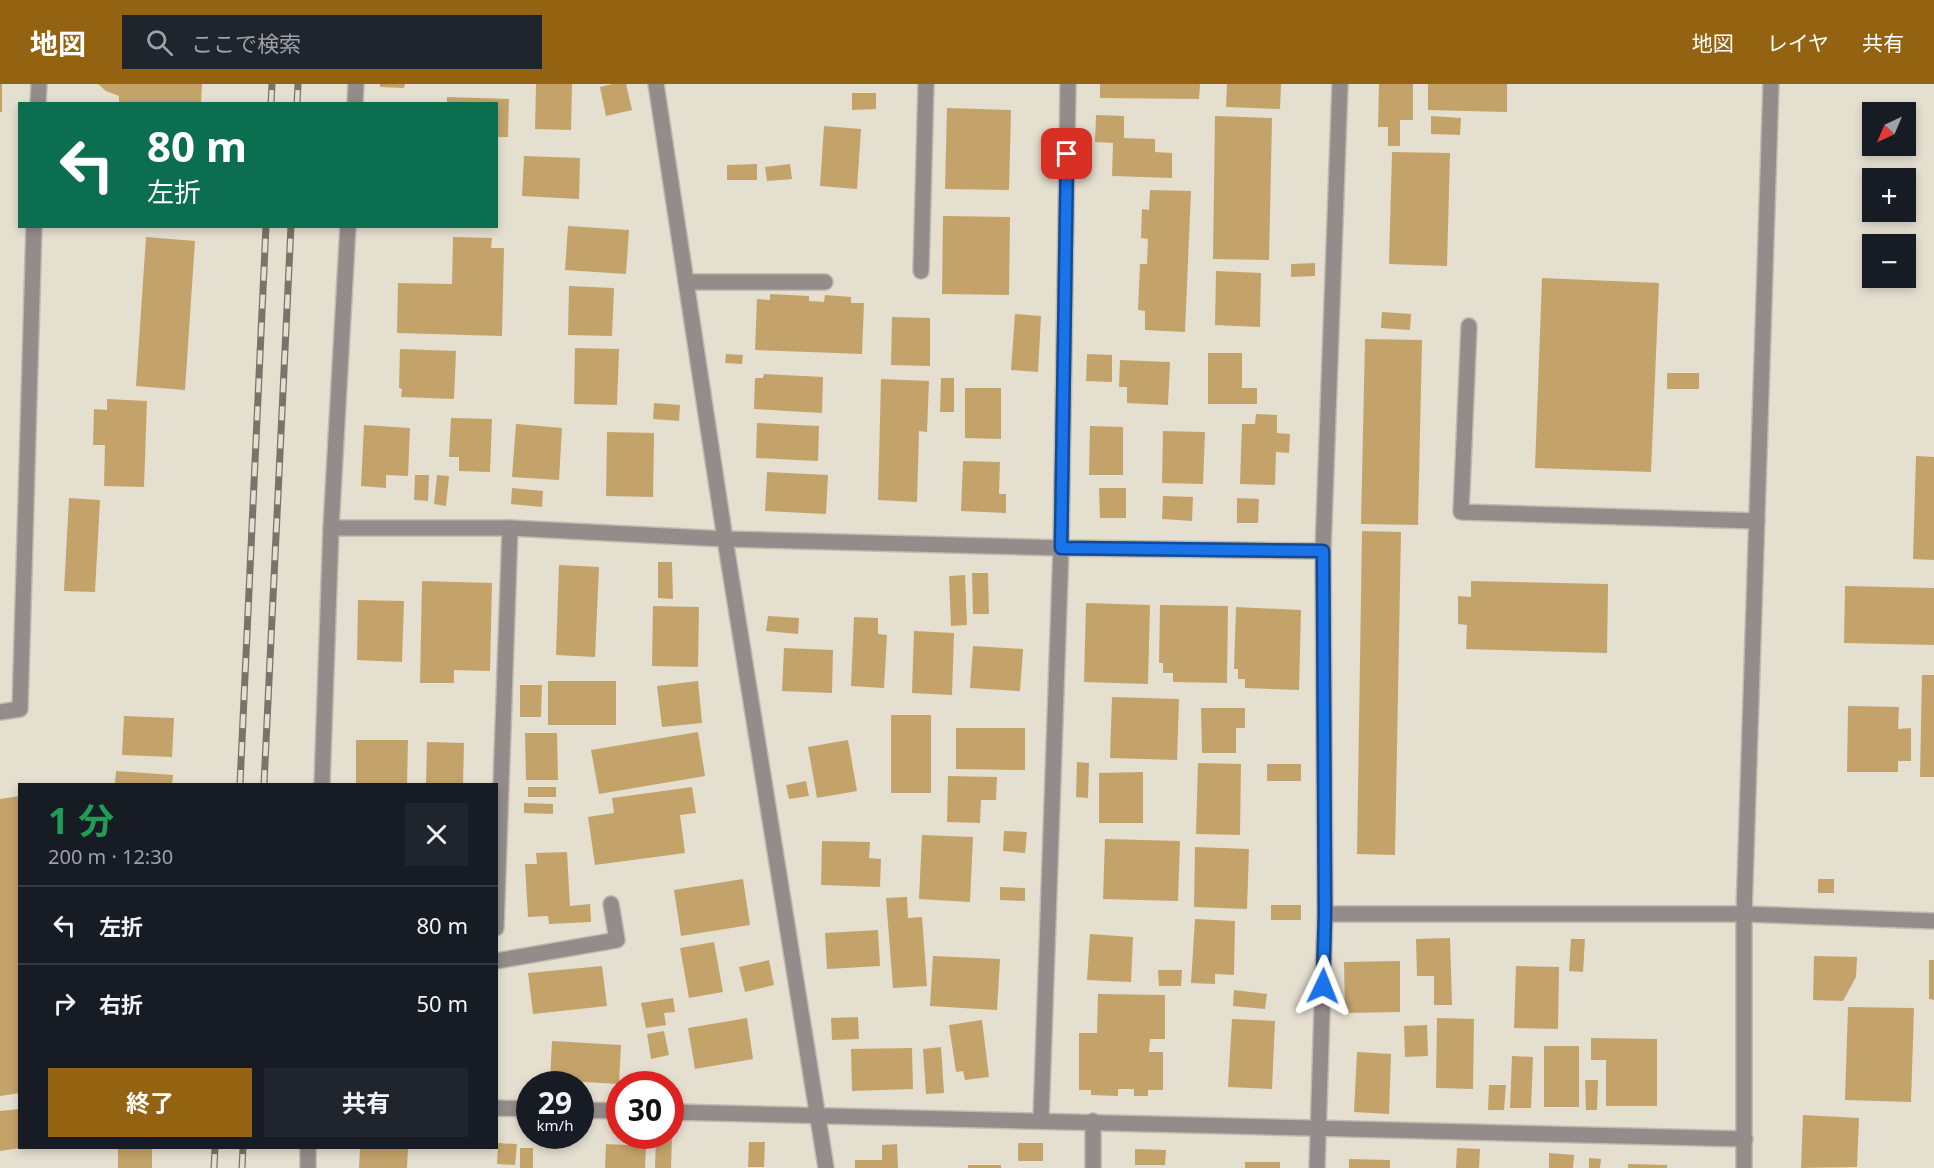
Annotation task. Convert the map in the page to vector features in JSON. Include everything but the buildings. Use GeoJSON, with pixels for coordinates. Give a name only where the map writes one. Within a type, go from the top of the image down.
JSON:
{"type":"FeatureCollection","features":[{"type":"Feature","properties":{"kind":"street"},"geometry":{"type":"LineString","coordinates":[[38,102],[39,84]]}},
{"type":"Feature","properties":{"kind":"street"},"geometry":{"type":"LineString","coordinates":[[355,102],[356,84]]}},
{"type":"Feature","properties":{"kind":"street"},"geometry":{"type":"LineString","coordinates":[[656,84],[725,539],[826,1168]]}},
{"type":"Feature","properties":{"kind":"street"},"geometry":{"type":"LineString","coordinates":[[921,272],[926,84]]}},
{"type":"Feature","properties":{"kind":"street"},"geometry":{"type":"LineString","coordinates":[[1041,1119],[1061,548],[1068,84]]}},
{"type":"Feature","properties":{"kind":"street"},"geometry":{"type":"LineString","coordinates":[[1317,1168],[1325,914],[1323,551],[1340,84]]}},
{"type":"Feature","properties":{"kind":"street"},"geometry":{"type":"LineString","coordinates":[[1744,1168],[1744,914],[1771,84]]}},
{"type":"Feature","properties":{"kind":"street"},"geometry":{"type":"LineString","coordinates":[[0,712],[20,709],[34,228]]}},
{"type":"Feature","properties":{"kind":"street"},"geometry":{"type":"LineString","coordinates":[[322,783],[331,528],[348,228]]}},
{"type":"Feature","properties":{"kind":"street"},"geometry":{"type":"LineString","coordinates":[[686,282],[825,282]]}},
{"type":"Feature","properties":{"kind":"street"},"geometry":{"type":"LineString","coordinates":[[1469,326],[1461,512],[1757,520]]}},
{"type":"Feature","properties":{"kind":"street"},"geometry":{"type":"LineString","coordinates":[[331,528],[510,528],[725,539],[1061,548],[1323,551]]}},
{"type":"Feature","properties":{"kind":"street"},"geometry":{"type":"LineString","coordinates":[[498,871],[510,528]]}},
{"type":"Feature","properties":{"kind":"street"},"geometry":{"type":"LineString","coordinates":[[498,961],[617,940],[611,904]]}},
{"type":"Feature","properties":{"kind":"street"},"geometry":{"type":"LineString","coordinates":[[1325,914],[1744,914],[1934,921]]}},
{"type":"Feature","properties":{"kind":"street"},"geometry":{"type":"LineString","coordinates":[[498,1108],[516,1109]]}},
{"type":"Feature","properties":{"kind":"street"},"geometry":{"type":"LineString","coordinates":[[684,1112],[1041,1119],[1318,1129],[1745,1139]]}},
{"type":"Feature","properties":{"kind":"street"},"geometry":{"type":"LineString","coordinates":[[1093,1121],[1093,1168]]}},
{"type":"Feature","properties":{"kind":"street"},"geometry":{"type":"LineString","coordinates":[[308,1149],[308,1168]]}},
{"type":"Feature","properties":{"kind":"railway"},"geometry":{"type":"LineString","coordinates":[[271,102],[272,84]]}},
{"type":"Feature","properties":{"kind":"railway"},"geometry":{"type":"LineString","coordinates":[[297,102],[298,84]]}},
{"type":"Feature","properties":{"kind":"railway"},"geometry":{"type":"LineString","coordinates":[[240,783],[266,228]]}},
{"type":"Feature","properties":{"kind":"railway"},"geometry":{"type":"LineString","coordinates":[[264,783],[291,228]]}},
{"type":"Feature","properties":{"kind":"railway"},"geometry":{"type":"LineString","coordinates":[[214,1168],[215,1149]]}},
{"type":"Feature","properties":{"kind":"railway"},"geometry":{"type":"LineString","coordinates":[[242,1168],[243,1149]]}},
{"type":"Feature","properties":{"kind":"route"},"geometry":{"type":"LineString","coordinates":[[1067,154],[1061,548],[1323,551],[1325,914],[1323,986]]}}]}
